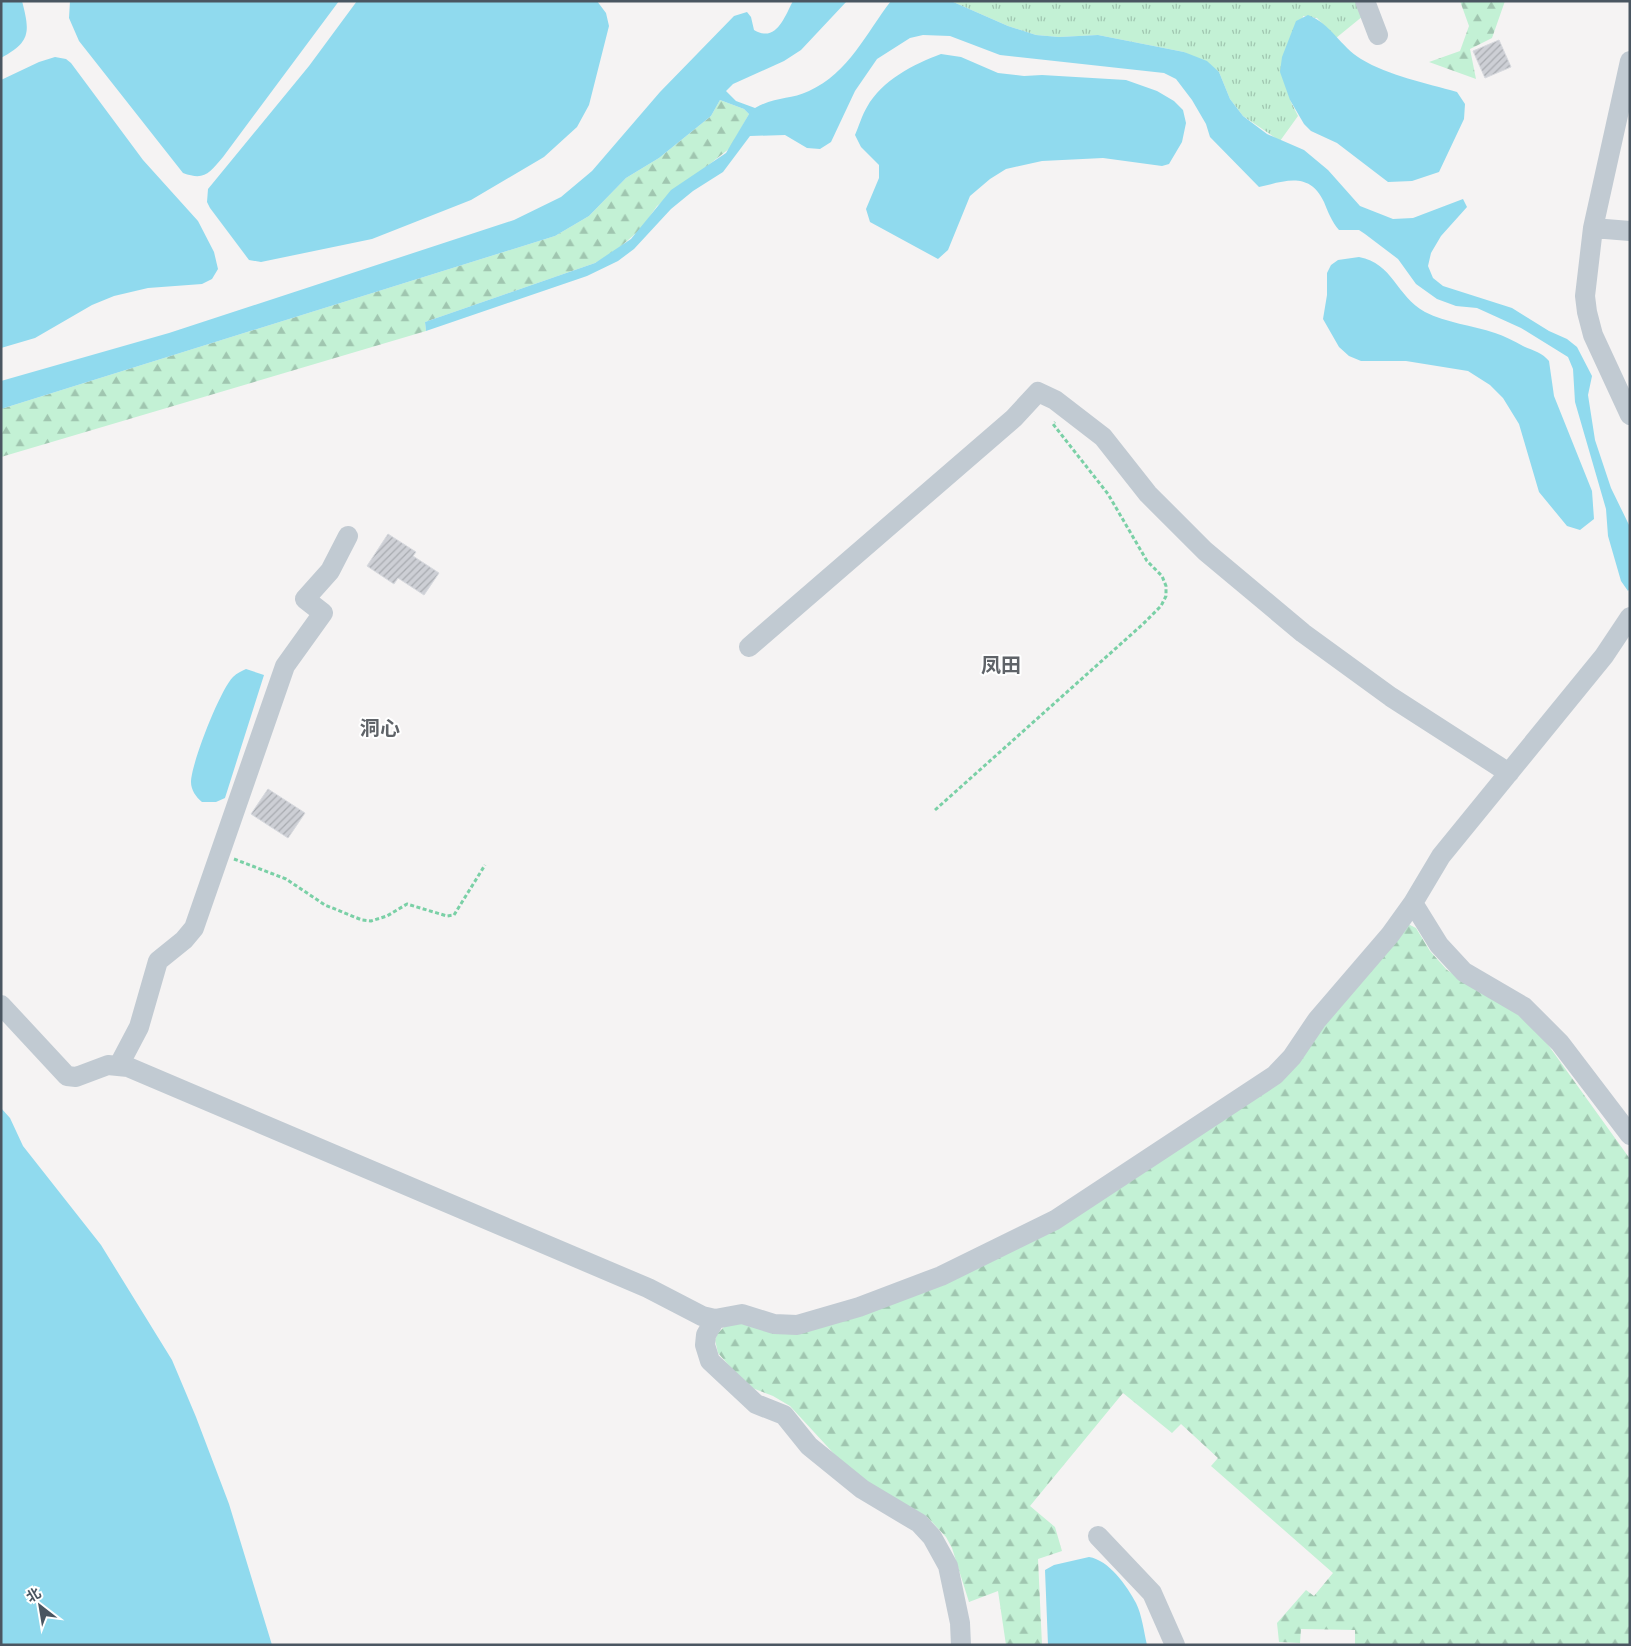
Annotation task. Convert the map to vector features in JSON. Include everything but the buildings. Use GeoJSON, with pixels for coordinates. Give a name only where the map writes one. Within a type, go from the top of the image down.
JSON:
{"type":"FeatureCollection","features":[{"type":"Feature","properties":{"kind":"street"},"geometry":{"type":"LineString","coordinates":[[1365,1],[1378,35]]}},
{"type":"Feature","properties":{"kind":"street"},"geometry":{"type":"LineString","coordinates":[[1630,61],[1593,228],[1586,281],[1587,312],[1593,335],[1630,415]]}},
{"type":"Feature","properties":{"kind":"street"},"geometry":{"type":"LineString","coordinates":[[1593,228],[1630,231]]}},
{"type":"Feature","properties":{"kind":"street"},"geometry":{"type":"LineString","coordinates":[[749,646],[1014,418],[1038,392],[1066,409],[1103,436],[1148,494],[1205,551],[1303,633],[1391,697],[1509,772]]}},
{"type":"Feature","properties":{"kind":"street"},"geometry":{"type":"LineString","coordinates":[[119,1065],[138,1028],[158,961],[184,940],[194,928],[284,666],[323,613],[306,599],[330,571],[348,536]]}},
{"type":"Feature","properties":{"kind":"street"},"geometry":{"type":"LineString","coordinates":[[1,1005],[67,1076],[76,1077],[99,1067],[119,1065],[128,1067],[648,1288],[702,1316],[715,1319],[742,1314],[774,1324],[797,1325],[898,1294],[940,1276],[1055,1220],[1275,1075],[1292,1057],[1317,1020],[1390,935],[1413,903],[1442,856],[1604,656],[1630,617]]}},
{"type":"Feature","properties":{"kind":"street"},"geometry":{"type":"LineString","coordinates":[[1413,903],[1440,945],[1464,972],[1524,1007],[1560,1042],[1630,1135]]}},
{"type":"Feature","properties":{"kind":"street"},"geometry":{"type":"LineString","coordinates":[[715,1319],[706,1335],[705,1345],[710,1361],[756,1404],[784,1415],[809,1446],[862,1490],[919,1523],[932,1537],[948,1566],[960,1624],[961,1645]]}},
{"type":"Feature","properties":{"kind":"street"},"geometry":{"type":"LineString","coordinates":[[1098,1536],[1152,1593],[1175,1645]]}},
{"type":"Feature","properties":{"kind":"path"},"geometry":{"type":"LineString","coordinates":[[935,810],[1143,624],[1161,606],[1166,596],[1162,576],[1147,561],[1108,494],[1053,424],[1066,409]]}},
{"type":"Feature","properties":{"kind":"path"},"geometry":{"type":"LineString","coordinates":[[219,855],[247,862],[278,876],[342,913],[371,921],[387,916],[407,904],[447,916],[454,915],[485,865]]}},
{"type":"Feature","properties":{"kind":"green space"},"geometry":{"type":"Polygon","coordinates":[[[951,1],[1357,1],[1363,16],[1336,38],[1317,18],[1303,16],[1290,100],[1298,116],[1280,141],[1243,116],[1230,99],[1219,72],[1184,52],[1098,35],[1059,37],[1036,35],[1008,26],[951,1]]]}},
{"type":"Feature","properties":{"kind":"green space"},"geometry":{"type":"Polygon","coordinates":[[[1460,1],[1505,1],[1492,38],[1470,49],[1476,79],[1429,62],[1460,51],[1469,26],[1460,1]]]}},
{"type":"Feature","properties":{"kind":"green space"},"geometry":{"type":"Polygon","coordinates":[[[720,100],[744,109],[749,114],[730,148],[657,206],[641,229],[614,252],[595,263],[425,322],[426,331],[1,457],[1,409],[555,236],[589,216],[626,178],[659,158],[711,116],[720,100]]]}},
{"type":"Feature","properties":{"kind":"green space"},"geometry":{"type":"Polygon","coordinates":[[[1410,925],[1416,928],[1430,951],[1447,970],[1522,1017],[1541,1035],[1630,1159],[1630,1645],[1355,1645],[1355,1630],[1301,1629],[1300,1643],[1279,1642],[1277,1623],[1306,1590],[1314,1596],[1333,1573],[1211,1466],[1218,1458],[1181,1424],[1172,1433],[1123,1393],[1030,1506],[1055,1527],[1062,1551],[1038,1559],[1042,1645],[1006,1645],[998,1591],[969,1602],[952,1548],[946,1537],[927,1517],[860,1482],[790,1406],[773,1396],[747,1386],[718,1353],[715,1340],[718,1333],[729,1322],[787,1331],[971,1268],[1286,1073],[1404,926],[1410,925]]]}},
{"type":"Feature","properties":{"kind":"water"},"geometry":{"type":"Polygon","coordinates":[[[1,1],[22,1],[27,28],[26,35],[18,47],[1,58],[1,1]]]}},
{"type":"Feature","properties":{"kind":"water"},"geometry":{"type":"Polygon","coordinates":[[[70,1],[339,1],[223,157],[206,174],[197,176],[183,173],[79,41],[69,18],[70,1]]]}},
{"type":"Feature","properties":{"kind":"water"},"geometry":{"type":"Polygon","coordinates":[[[357,1],[597,1],[606,13],[609,26],[589,105],[577,127],[544,157],[471,200],[372,239],[261,262],[249,260],[210,208],[207,202],[208,189],[309,66],[357,1]]]}},
{"type":"Feature","properties":{"kind":"water"},"geometry":{"type":"Polygon","coordinates":[[[793,1],[847,1],[801,50],[784,61],[733,84],[726,91],[736,101],[755,108],[763,104],[802,94],[823,83],[835,74],[856,51],[891,1],[951,1],[1008,26],[1036,35],[1059,37],[1098,35],[1184,52],[1207,61],[1219,72],[1230,99],[1243,116],[1267,134],[1304,150],[1328,170],[1360,206],[1393,219],[1413,218],[1463,199],[1467,207],[1441,236],[1431,253],[1428,266],[1433,278],[1443,286],[1512,308],[1549,331],[1567,339],[1577,347],[1592,376],[1588,395],[1595,440],[1611,488],[1630,527],[1630,588],[1628,591],[1621,581],[1608,536],[1606,509],[1575,402],[1573,369],[1568,357],[1521,328],[1477,308],[1456,306],[1437,299],[1416,284],[1398,259],[1365,234],[1359,230],[1339,230],[1318,192],[1304,182],[1278,182],[1259,187],[1210,137],[1206,124],[1192,100],[1176,79],[1164,73],[1000,55],[950,36],[923,35],[910,38],[877,59],[855,91],[831,142],[820,149],[807,148],[785,135],[750,136],[723,172],[693,191],[671,209],[634,249],[618,261],[587,276],[426,331],[425,322],[595,263],[631,239],[671,190],[726,153],[749,114],[744,109],[720,100],[711,116],[659,158],[626,178],[589,216],[555,236],[1,409],[1,381],[169,333],[514,220],[561,197],[592,171],[660,92],[734,16],[747,12],[751,17],[754,30],[768,33],[774,31],[783,21],[793,1]]]}},
{"type":"Feature","properties":{"kind":"water"},"geometry":{"type":"Polygon","coordinates":[[[1308,15],[1329,29],[1354,54],[1372,65],[1457,92],[1465,104],[1464,119],[1439,172],[1412,181],[1388,182],[1337,143],[1311,131],[1304,124],[1290,100],[1280,72],[1282,57],[1296,21],[1308,15]]]}},
{"type":"Feature","properties":{"kind":"water"},"geometry":{"type":"Polygon","coordinates":[[[941,54],[961,57],[998,73],[1024,76],[1042,75],[1126,80],[1157,91],[1174,101],[1183,110],[1186,123],[1182,142],[1169,164],[1162,166],[1103,158],[1042,161],[1006,169],[990,179],[970,196],[948,250],[938,259],[870,222],[866,209],[879,178],[879,165],[861,147],[855,135],[865,110],[873,97],[881,89],[910,68],[941,54]]]}},
{"type":"Feature","properties":{"kind":"water"},"geometry":{"type":"Polygon","coordinates":[[[55,57],[66,59],[71,63],[143,160],[198,221],[214,252],[218,269],[212,279],[202,284],[148,288],[114,296],[92,305],[35,338],[1,348],[1,80],[39,62],[55,57]]]}},
{"type":"Feature","properties":{"kind":"water"},"geometry":{"type":"Polygon","coordinates":[[[1359,257],[1370,260],[1380,266],[1407,298],[1425,312],[1442,319],[1498,334],[1547,358],[1554,396],[1592,491],[1594,519],[1580,530],[1567,526],[1539,492],[1519,424],[1503,398],[1490,385],[1468,371],[1406,361],[1361,361],[1349,356],[1339,347],[1323,319],[1327,295],[1327,273],[1331,265],[1338,260],[1359,257]]]}},
{"type":"Feature","properties":{"kind":"water"},"geometry":{"type":"Polygon","coordinates":[[[246,669],[264,675],[225,798],[216,802],[202,802],[194,793],[191,782],[201,744],[227,685],[235,676],[246,669]]]}},
{"type":"Feature","properties":{"kind":"water"},"geometry":{"type":"Polygon","coordinates":[[[1,1108],[10,1118],[23,1146],[101,1245],[172,1360],[229,1504],[272,1645],[1,1645],[1,1108]]]}},
{"type":"Feature","properties":{"kind":"water"},"geometry":{"type":"Polygon","coordinates":[[[1089,1557],[1104,1563],[1128,1589],[1140,1613],[1147,1645],[1048,1645],[1045,1570],[1054,1565],[1089,1557]]]}},
{"type":"Feature","properties":{"kind":"district","name":"凤田"},"geometry":{"type":"Point","coordinates":[1001,665]}},
{"type":"Feature","properties":{"kind":"district","name":"洞心"},"geometry":{"type":"Point","coordinates":[380,728]}}]}
